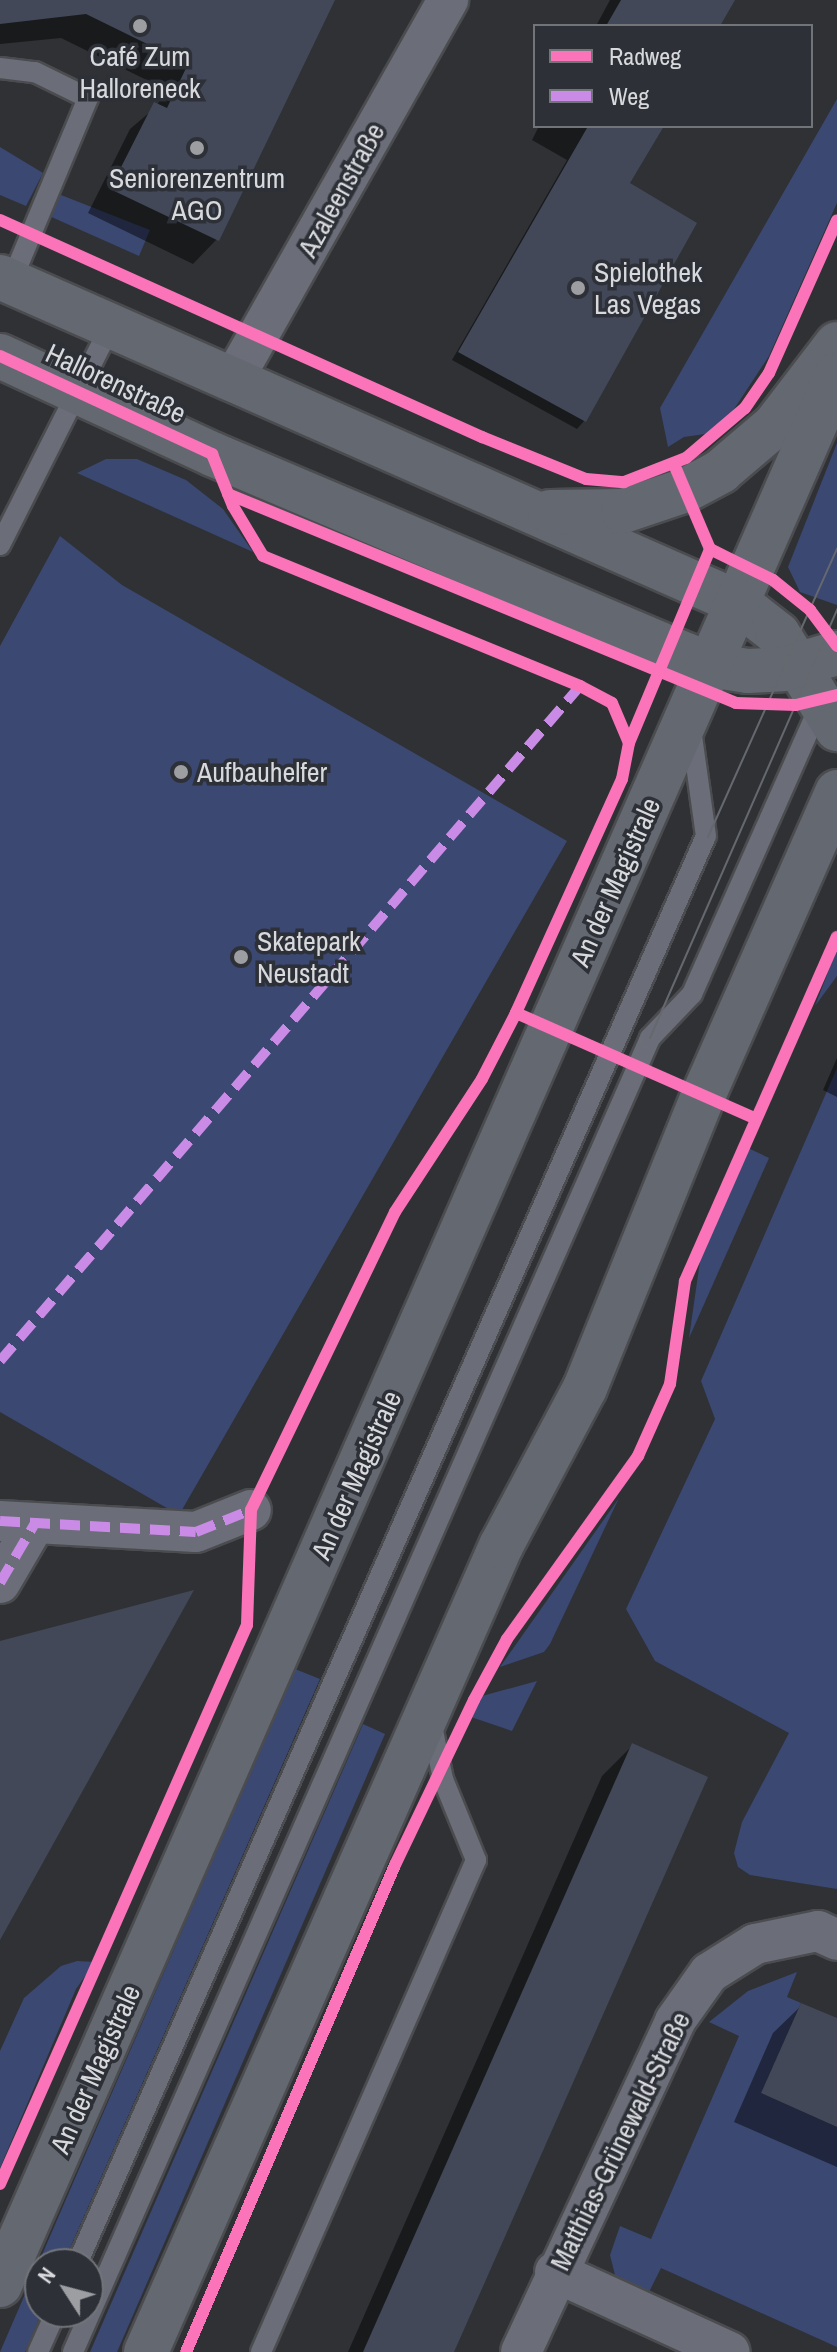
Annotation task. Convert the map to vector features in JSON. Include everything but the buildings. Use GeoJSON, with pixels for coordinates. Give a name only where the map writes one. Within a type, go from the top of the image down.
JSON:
{"type":"FeatureCollection","features":[{"type":"Feature","properties":{"kind":"main road","name":"Hallorenstraße"},"geometry":{"type":"LineString","coordinates":[[6,279],[737,602]]}},
{"type":"Feature","properties":{"kind":"main road"},"geometry":{"type":"LineString","coordinates":[[520,508],[575,516],[623,511],[686,490],[721,471],[775,425],[837,344]]}},
{"type":"Feature","properties":{"kind":"main road","name":"Hallorenstraße"},"geometry":{"type":"LineString","coordinates":[[0,356],[78,393],[710,665]]}},
{"type":"Feature","properties":{"kind":"main road","name":"An der Magistrale"},"geometry":{"type":"LineString","coordinates":[[0,2285],[837,375]]}},
{"type":"Feature","properties":{"kind":"main road"},"geometry":{"type":"LineString","coordinates":[[737,602],[778,634],[818,659],[829,717]]}},
{"type":"Feature","properties":{"kind":"main road"},"geometry":{"type":"LineString","coordinates":[[710,665],[748,671],[818,659]]}},
{"type":"Feature","properties":{"kind":"main road"},"geometry":{"type":"LineString","coordinates":[[146,2352],[501,1546],[585,1388],[704,1094],[837,792]]}},
{"type":"Feature","properties":{"kind":"street","name":"Azaleenstraße"},"geometry":{"type":"LineString","coordinates":[[233,380],[448,0]]}},
{"type":"Feature","properties":{"kind":"street"},"geometry":{"type":"LineString","coordinates":[[0,1583],[18,1522],[196,1532],[251,1510]]}},
{"type":"Feature","properties":{"kind":"street","name":"Matthias-Grünewald-Straße"},"geometry":{"type":"LineString","coordinates":[[521,2352],[555,2272],[675,2021],[709,1973],[755,1944],[818,1931],[837,1940]]}},
{"type":"Feature","properties":{"kind":"street"},"geometry":{"type":"LineString","coordinates":[[555,2272],[730,2352]]}},
{"type":"Feature","properties":{"kind":"lane"},"geometry":{"type":"LineString","coordinates":[[0,68],[35,72],[88,98],[6,279]]}},
{"type":"Feature","properties":{"kind":"lane"},"geometry":{"type":"LineString","coordinates":[[0,545],[111,325]]}},
{"type":"Feature","properties":{"kind":"lane"},"geometry":{"type":"LineString","coordinates":[[84,2248],[336,1667],[706,836],[689,713]]}},
{"type":"Feature","properties":{"kind":"lane"},"geometry":{"type":"LineString","coordinates":[[73,2352],[650,1038],[692,994],[829,717]]}},
{"type":"Feature","properties":{"kind":"lane"},"geometry":{"type":"LineString","coordinates":[[336,1667],[708,837]]}},
{"type":"Feature","properties":{"kind":"lane"},"geometry":{"type":"LineString","coordinates":[[261,2352],[476,1860],[443,1779],[428,1709]]}},
{"type":"Feature","properties":{"kind":"lane"},"geometry":{"type":"LineString","coordinates":[[38,2352],[49,2328]]}},
{"type":"Feature","properties":{"kind":"shaded area"},"geometry":{"type":"Polygon","coordinates":[[[837,99],[837,203],[769,356],[719,432],[684,437],[668,447],[660,408],[837,99]]]}},
{"type":"Feature","properties":{"kind":"shaded area"},"geometry":{"type":"Polygon","coordinates":[[[0,147],[43,173],[26,206],[0,195],[0,147]]]}},
{"type":"Feature","properties":{"kind":"shaded area"},"geometry":{"type":"Polygon","coordinates":[[[56,193],[150,230],[139,256],[47,215],[56,193]]]}},
{"type":"Feature","properties":{"kind":"shaded area"},"geometry":{"type":"Polygon","coordinates":[[[837,443],[837,605],[800,592],[788,567],[837,443]]]}},
{"type":"Feature","properties":{"kind":"shaded area"},"geometry":{"type":"Polygon","coordinates":[[[106,459],[137,459],[186,480],[223,509],[253,552],[77,473],[106,459]]]}},
{"type":"Feature","properties":{"kind":"shaded area"},"geometry":{"type":"Polygon","coordinates":[[[60,536],[122,585],[567,841],[179,1515],[0,1412],[0,646],[60,536]]]}},
{"type":"Feature","properties":{"kind":"shaded area"},"geometry":{"type":"Polygon","coordinates":[[[837,951],[837,976],[815,1006],[830,967],[837,951]]]}},
{"type":"Feature","properties":{"kind":"shaded area"},"geometry":{"type":"Polygon","coordinates":[[[837,1068],[837,1889],[750,1875],[738,1867],[734,1853],[742,1822],[789,1733],[655,1661],[626,1609],[715,1419],[701,1381],[837,1068]]]}},
{"type":"Feature","properties":{"kind":"shaded area"},"geometry":{"type":"Polygon","coordinates":[[[748,1148],[769,1158],[689,1338],[700,1261],[748,1148]]]}},
{"type":"Feature","properties":{"kind":"shaded area"},"geometry":{"type":"Polygon","coordinates":[[[619,1498],[550,1644],[544,1652],[500,1667],[619,1498]]]}},
{"type":"Feature","properties":{"kind":"shaded area"},"geometry":{"type":"Polygon","coordinates":[[[295,1669],[320,1679],[70,2248],[45,2248],[295,1669]]]}},
{"type":"Feature","properties":{"kind":"shaded area"},"geometry":{"type":"Polygon","coordinates":[[[537,1681],[512,1731],[471,1717],[482,1696],[537,1681]]]}},
{"type":"Feature","properties":{"kind":"shaded area"},"geometry":{"type":"Polygon","coordinates":[[[363,1724],[385,1734],[117,2352],[90,2352],[100,2328],[104,2328],[104,2320],[363,1724]]]}},
{"type":"Feature","properties":{"kind":"shaded area"},"geometry":{"type":"Polygon","coordinates":[[[77,1961],[95,1962],[76,1989],[0,2168],[0,2051],[24,1998],[61,1966],[77,1961]]]}},
{"type":"Feature","properties":{"kind":"shaded area"},"geometry":{"type":"Polygon","coordinates":[[[797,1972],[787,1997],[801,2003],[761,2093],[837,2127],[837,2347],[661,2268],[647,2296],[616,2279],[610,2255],[620,2226],[651,2239],[739,2036],[709,2022],[748,1991],[797,1972]]]}},
{"type":"Feature","properties":{"kind":"shaded area"},"geometry":{"type":"Polygon","coordinates":[[[24,2296],[24,2328],[35,2328],[25,2352],[0,2352],[24,2296]]]}},
{"type":"Feature","properties":{"kind":"tram line"},"geometry":{"type":"LineString","coordinates":[[708,837],[837,549]]}},
{"type":"Feature","properties":{"kind":"tram line"},"geometry":{"type":"LineString","coordinates":[[650,1038],[837,609]]}},
{"type":"Feature","properties":{"kind":"marked path"},"geometry":{"type":"LineString","coordinates":[[0,1361],[580,686]]}},
{"type":"Feature","properties":{"kind":"marked path"},"geometry":{"type":"LineString","coordinates":[[0,1521],[196,1532],[251,1510]]}},
{"type":"Feature","properties":{"kind":"marked path"},"geometry":{"type":"LineString","coordinates":[[0,1583],[35,1523]]}},
{"type":"Feature","properties":{"kind":"cycle path"},"geometry":{"type":"LineString","coordinates":[[0,220],[482,437],[586,479],[624,482],[686,458],[745,408],[769,373],[837,220]]}},
{"type":"Feature","properties":{"kind":"cycle path"},"geometry":{"type":"LineString","coordinates":[[0,356],[212,454],[233,506],[263,556],[580,686],[612,703],[629,743],[622,779],[516,1013],[482,1079],[395,1212],[251,1510],[247,1625],[0,2184]]}},
{"type":"Feature","properties":{"kind":"cycle path"},"geometry":{"type":"LineString","coordinates":[[629,743],[710,549],[674,464]]}},
{"type":"Feature","properties":{"kind":"cycle path"},"geometry":{"type":"LineString","coordinates":[[228,494],[736,703],[796,705],[837,695]]}},
{"type":"Feature","properties":{"kind":"cycle path"},"geometry":{"type":"LineString","coordinates":[[710,549],[773,580],[810,610],[837,646]]}},
{"type":"Feature","properties":{"kind":"cycle path"},"geometry":{"type":"LineString","coordinates":[[186,2352],[395,1865],[474,1700],[507,1639],[638,1456],[670,1384],[685,1281],[837,937]]}},
{"type":"Feature","properties":{"kind":"cycle path"},"geometry":{"type":"LineString","coordinates":[[516,1013],[754,1118]]}},
{"type":"Feature","properties":{"kind":"place","name":"Café Zum Halloreneck"},"geometry":{"type":"Point","coordinates":[140,26]}},
{"type":"Feature","properties":{"kind":"place","name":"Seniorenzentrum AGO"},"geometry":{"type":"Point","coordinates":[197,148]}},
{"type":"Feature","properties":{"kind":"place","name":"Spielothek Las Vegas"},"geometry":{"type":"Point","coordinates":[578,288]}},
{"type":"Feature","properties":{"kind":"place","name":"Aufbauhelfer"},"geometry":{"type":"Point","coordinates":[181,772]}},
{"type":"Feature","properties":{"kind":"place","name":"Skatepark Neustadt"},"geometry":{"type":"Point","coordinates":[241,957]}}]}
